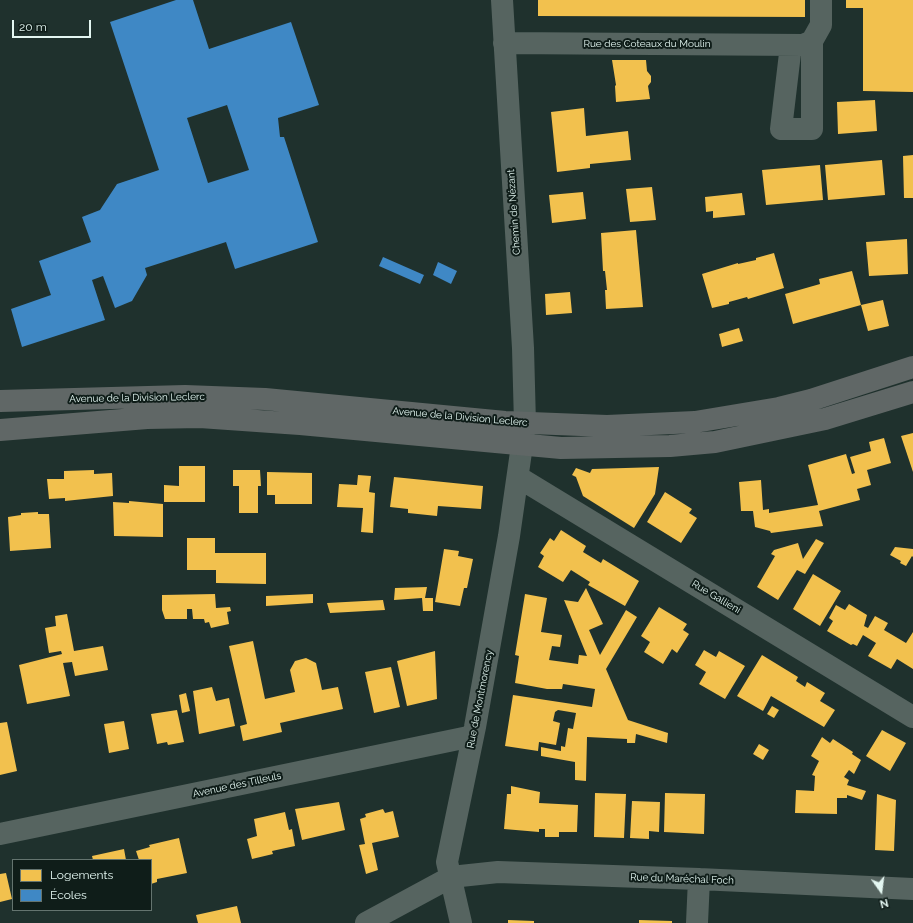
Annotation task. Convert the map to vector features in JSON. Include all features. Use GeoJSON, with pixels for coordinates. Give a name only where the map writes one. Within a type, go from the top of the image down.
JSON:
{"type":"FeatureCollection","features":[{"type":"Feature","properties":{"kind":"main road","name":"Avenue de la Division Leclerc"},"geometry":{"type":"LineString","coordinates":[[0,430],[147,418],[200,417],[300,424],[524,434],[600,426],[695,422],[779,408],[811,400],[913,367]]}},
{"type":"Feature","properties":{"kind":"main road","name":"Avenue de la Division Leclerc"},"geometry":{"type":"LineString","coordinates":[[0,401],[185,396],[265,399],[524,434],[561,448],[607,448],[670,446],[714,442],[825,419],[913,392]]}},
{"type":"Feature","properties":{"kind":"street","name":"Chemin de Nézant"},"geometry":{"type":"LineString","coordinates":[[502,0],[523,348],[524,434]]}},
{"type":"Feature","properties":{"kind":"street"},"geometry":{"type":"LineString","coordinates":[[791,44],[781,129],[812,129],[812,41],[820,25],[821,0]]}},
{"type":"Feature","properties":{"kind":"street","name":"Rue des Coteaux du Moulin"},"geometry":{"type":"LineString","coordinates":[[504,43],[803,45],[812,41]]}},
{"type":"Feature","properties":{"kind":"street","name":"Rue de Montmorency"},"geometry":{"type":"LineString","coordinates":[[461,923],[447,862],[473,736],[510,536],[524,434]]}},
{"type":"Feature","properties":{"kind":"street","name":"Rue Gallieni"},"geometry":{"type":"LineString","coordinates":[[518,478],[913,717]]}},
{"type":"Feature","properties":{"kind":"street","name":"Avenue des Tilleuls"},"geometry":{"type":"LineString","coordinates":[[0,834],[473,736]]}},
{"type":"Feature","properties":{"kind":"street","name":"Rue du Maréchal Foch"},"geometry":{"type":"LineString","coordinates":[[451,877],[498,872],[699,879],[913,889]]}},
{"type":"Feature","properties":{"kind":"street"},"geometry":{"type":"LineString","coordinates":[[366,923],[451,877]]}},
{"type":"Feature","properties":{"kind":"street"},"geometry":{"type":"LineString","coordinates":[[698,923],[699,879]]}},
{"type":"Feature","properties":{"kind":"building: Logements"},"geometry":{"type":"Polygon","coordinates":[[[538,0],[805,0],[805,17],[538,16],[538,0]]]}},
{"type":"Feature","properties":{"kind":"building: Logements"},"geometry":{"type":"Polygon","coordinates":[[[846,0],[913,0],[913,92],[863,91],[863,8],[846,8],[846,0]]]}},
{"type":"Feature","properties":{"kind":"building: Logements"},"geometry":{"type":"Polygon","coordinates":[[[612,60],[646,60],[647,71],[651,76],[651,82],[648,86],[650,99],[616,102],[616,85],[612,60]]]}},
{"type":"Feature","properties":{"kind":"building: Logements"},"geometry":{"type":"Polygon","coordinates":[[[875,100],[877,131],[838,134],[837,102],[875,100]]]}},
{"type":"Feature","properties":{"kind":"building: Logements"},"geometry":{"type":"Polygon","coordinates":[[[584,108],[586,136],[628,131],[631,160],[590,164],[590,168],[557,172],[551,112],[584,108]]]}},
{"type":"Feature","properties":{"kind":"building: Logements"},"geometry":{"type":"Polygon","coordinates":[[[913,155],[913,198],[904,198],[903,156],[913,155]]]}},
{"type":"Feature","properties":{"kind":"building: Logements"},"geometry":{"type":"Polygon","coordinates":[[[882,160],[885,195],[828,200],[825,165],[882,160]]]}},
{"type":"Feature","properties":{"kind":"building: Logements"},"geometry":{"type":"Polygon","coordinates":[[[820,165],[823,200],[766,205],[762,170],[820,165]]]}},
{"type":"Feature","properties":{"kind":"building: Logements"},"geometry":{"type":"Polygon","coordinates":[[[652,187],[656,220],[630,222],[626,189],[652,187]]]}},
{"type":"Feature","properties":{"kind":"building: Logements"},"geometry":{"type":"Polygon","coordinates":[[[583,192],[586,219],[552,223],[549,195],[583,192]]]}},
{"type":"Feature","properties":{"kind":"building: Logements"},"geometry":{"type":"Polygon","coordinates":[[[742,193],[745,215],[713,218],[713,211],[706,212],[705,197],[742,193]]]}},
{"type":"Feature","properties":{"kind":"building: Logements"},"geometry":{"type":"Polygon","coordinates":[[[636,230],[643,307],[606,309],[605,290],[607,290],[605,271],[603,271],[601,233],[636,230]]]}},
{"type":"Feature","properties":{"kind":"building: Logements"},"geometry":{"type":"Polygon","coordinates":[[[907,239],[908,274],[869,276],[866,242],[907,239]]]}},
{"type":"Feature","properties":{"kind":"building: Logements"},"geometry":{"type":"Polygon","coordinates":[[[774,253],[784,288],[748,299],[747,297],[729,302],[729,304],[712,308],[702,274],[738,263],[756,260],[756,258],[774,253]]]}},
{"type":"Feature","properties":{"kind":"building: Logements"},"geometry":{"type":"Polygon","coordinates":[[[852,271],[861,305],[793,324],[785,294],[820,284],[819,279],[852,271]]]}},
{"type":"Feature","properties":{"kind":"building: Logements"},"geometry":{"type":"Polygon","coordinates":[[[570,292],[572,313],[546,315],[545,294],[570,292]]]}},
{"type":"Feature","properties":{"kind":"building: Logements"},"geometry":{"type":"Polygon","coordinates":[[[883,300],[889,326],[868,331],[861,305],[883,300]]]}},
{"type":"Feature","properties":{"kind":"building: Logements"},"geometry":{"type":"Polygon","coordinates":[[[739,328],[743,341],[722,347],[719,334],[739,328]]]}},
{"type":"Feature","properties":{"kind":"building: Logements"},"geometry":{"type":"Polygon","coordinates":[[[913,433],[913,472],[901,436],[913,433]]]}},
{"type":"Feature","properties":{"kind":"building: Logements"},"geometry":{"type":"Polygon","coordinates":[[[884,438],[891,463],[867,470],[871,485],[857,489],[860,500],[819,511],[823,526],[771,533],[770,531],[755,527],[753,511],[741,511],[739,482],[761,480],[763,510],[769,509],[769,513],[818,505],[808,465],[846,454],[852,474],[855,473],[850,457],[871,451],[869,442],[884,438]]]}},
{"type":"Feature","properties":{"kind":"building: Logements"},"geometry":{"type":"Polygon","coordinates":[[[179,466],[205,466],[205,502],[164,502],[164,485],[179,486],[179,466]]]}},
{"type":"Feature","properties":{"kind":"building: Logements"},"geometry":{"type":"Polygon","coordinates":[[[659,467],[655,494],[634,528],[583,496],[576,477],[572,475],[576,468],[590,473],[592,469],[659,467]]]}},
{"type":"Feature","properties":{"kind":"building: Logements"},"geometry":{"type":"Polygon","coordinates":[[[94,470],[94,474],[112,473],[113,496],[65,501],[65,498],[49,499],[47,479],[64,479],[64,471],[94,470]]]}},
{"type":"Feature","properties":{"kind":"building: Logements"},"geometry":{"type":"Polygon","coordinates":[[[233,470],[260,470],[261,486],[258,486],[258,513],[239,513],[239,486],[233,486],[233,470]]]}},
{"type":"Feature","properties":{"kind":"building: Logements"},"geometry":{"type":"Polygon","coordinates":[[[267,472],[312,473],[312,504],[275,504],[275,495],[267,495],[267,472]]]}},
{"type":"Feature","properties":{"kind":"building: Logements"},"geometry":{"type":"Polygon","coordinates":[[[358,475],[371,476],[369,492],[375,493],[373,533],[361,532],[363,508],[337,507],[339,484],[357,485],[358,475]]]}},
{"type":"Feature","properties":{"kind":"building: Logements"},"geometry":{"type":"Polygon","coordinates":[[[394,477],[483,486],[481,509],[438,506],[437,516],[408,513],[408,509],[390,507],[394,477]]]}},
{"type":"Feature","properties":{"kind":"building: Logements"},"geometry":{"type":"Polygon","coordinates":[[[665,492],[692,509],[689,513],[697,518],[681,543],[647,522],[665,492]]]}},
{"type":"Feature","properties":{"kind":"building: Logements"},"geometry":{"type":"Polygon","coordinates":[[[129,501],[163,504],[163,537],[114,536],[113,502],[129,503],[129,501]]]}},
{"type":"Feature","properties":{"kind":"building: Logements"},"geometry":{"type":"Polygon","coordinates":[[[38,512],[38,514],[49,514],[51,548],[10,551],[8,517],[21,515],[21,513],[38,512]]]}},
{"type":"Feature","properties":{"kind":"building: Logements"},"geometry":{"type":"Polygon","coordinates":[[[561,530],[586,546],[583,552],[601,563],[603,559],[639,581],[625,606],[588,585],[590,582],[571,570],[563,582],[538,567],[544,556],[540,553],[550,538],[554,541],[561,530]]]}},
{"type":"Feature","properties":{"kind":"building: Logements"},"geometry":{"type":"Polygon","coordinates":[[[187,538],[215,538],[215,553],[266,553],[266,584],[216,583],[216,570],[187,570],[187,538]]]}},
{"type":"Feature","properties":{"kind":"building: Logements"},"geometry":{"type":"Polygon","coordinates":[[[816,539],[824,543],[805,574],[797,570],[778,600],[757,587],[775,556],[771,554],[774,550],[798,543],[803,559],[816,539]]]}},
{"type":"Feature","properties":{"kind":"building: Logements"},"geometry":{"type":"Polygon","coordinates":[[[895,547],[913,549],[913,557],[912,556],[906,566],[900,563],[901,561],[890,555],[895,547]]]}},
{"type":"Feature","properties":{"kind":"building: Logements"},"geometry":{"type":"Polygon","coordinates":[[[444,549],[459,551],[458,556],[473,559],[467,588],[464,588],[460,606],[435,602],[444,549]]]}},
{"type":"Feature","properties":{"kind":"building: Logements"},"geometry":{"type":"Polygon","coordinates":[[[813,574],[841,591],[820,626],[793,609],[813,574]]]}},
{"type":"Feature","properties":{"kind":"building: Logements"},"geometry":{"type":"Polygon","coordinates":[[[427,587],[425,598],[433,598],[433,611],[423,611],[422,598],[394,600],[395,588],[427,587]]]}},
{"type":"Feature","properties":{"kind":"building: Logements"},"geometry":{"type":"Polygon","coordinates":[[[586,588],[603,624],[589,630],[600,655],[626,610],[637,617],[606,669],[628,720],[668,733],[667,743],[636,734],[635,743],[627,743],[627,739],[587,737],[586,781],[575,780],[575,762],[541,756],[541,747],[561,751],[561,746],[565,747],[568,728],[573,729],[576,713],[558,710],[555,712],[553,721],[560,723],[556,745],[539,742],[538,751],[505,746],[513,695],[592,707],[595,689],[563,684],[562,689],[547,689],[515,683],[519,656],[515,655],[525,594],[547,598],[541,632],[562,635],[560,647],[552,646],[549,660],[578,664],[579,655],[587,656],[564,600],[578,602],[586,588]]]}},
{"type":"Feature","properties":{"kind":"building: Logements"},"geometry":{"type":"Polygon","coordinates":[[[215,594],[216,608],[230,607],[231,611],[227,612],[229,624],[211,628],[209,622],[205,623],[204,619],[193,619],[192,609],[187,609],[187,619],[165,619],[162,610],[162,595],[215,594]]]}},
{"type":"Feature","properties":{"kind":"building: Logements"},"geometry":{"type":"Polygon","coordinates":[[[313,594],[313,603],[266,606],[266,596],[313,594]]]}},
{"type":"Feature","properties":{"kind":"building: Logements"},"geometry":{"type":"Polygon","coordinates":[[[383,600],[385,610],[330,613],[327,603],[383,600]]]}},
{"type":"Feature","properties":{"kind":"building: Logements"},"geometry":{"type":"Polygon","coordinates":[[[849,604],[867,615],[864,626],[868,628],[875,616],[888,623],[884,630],[906,643],[913,632],[913,669],[897,659],[891,669],[868,656],[876,643],[863,635],[857,646],[853,644],[851,645],[827,631],[833,621],[829,618],[836,605],[845,610],[849,604]]]}},
{"type":"Feature","properties":{"kind":"building: Logements"},"geometry":{"type":"Polygon","coordinates":[[[659,607],[687,624],[683,630],[689,634],[677,653],[672,649],[663,664],[644,652],[650,642],[641,636],[659,607]]]}},
{"type":"Feature","properties":{"kind":"building: Logements"},"geometry":{"type":"Polygon","coordinates":[[[67,614],[74,651],[103,646],[108,670],[75,676],[72,662],[63,663],[70,696],[27,704],[19,665],[62,654],[61,651],[49,653],[45,628],[56,626],[55,616],[67,614]]]}},
{"type":"Feature","properties":{"kind":"building: Logements"},"geometry":{"type":"Polygon","coordinates":[[[253,641],[265,699],[295,692],[290,670],[295,661],[306,658],[316,663],[322,690],[338,687],[343,709],[280,723],[282,732],[243,741],[240,726],[247,724],[229,646],[253,641]]]}},
{"type":"Feature","properties":{"kind":"building: Logements"},"geometry":{"type":"Polygon","coordinates":[[[704,650],[716,657],[719,651],[745,666],[725,699],[699,684],[706,672],[695,665],[704,650]]]}},
{"type":"Feature","properties":{"kind":"building: Logements"},"geometry":{"type":"Polygon","coordinates":[[[435,651],[437,699],[407,706],[397,661],[435,651]]]}},
{"type":"Feature","properties":{"kind":"building: Logements"},"geometry":{"type":"Polygon","coordinates":[[[762,655],[798,677],[796,681],[805,687],[807,682],[825,693],[820,701],[835,710],[824,727],[771,696],[763,711],[737,696],[762,655]]]}},
{"type":"Feature","properties":{"kind":"building: Logements"},"geometry":{"type":"Polygon","coordinates":[[[391,667],[400,707],[374,713],[365,672],[391,667]]]}},
{"type":"Feature","properties":{"kind":"building: Logements"},"geometry":{"type":"Polygon","coordinates":[[[212,687],[216,701],[229,698],[235,726],[199,734],[193,691],[212,687]]]}},
{"type":"Feature","properties":{"kind":"building: Logements"},"geometry":{"type":"Polygon","coordinates":[[[186,693],[190,711],[182,713],[179,695],[186,693]]]}},
{"type":"Feature","properties":{"kind":"building: Logements"},"geometry":{"type":"Polygon","coordinates":[[[772,706],[779,710],[774,718],[767,714],[772,706]]]}},
{"type":"Feature","properties":{"kind":"building: Logements"},"geometry":{"type":"Polygon","coordinates":[[[177,710],[184,742],[168,745],[167,742],[157,744],[151,714],[177,710]]]}},
{"type":"Feature","properties":{"kind":"building: Logements"},"geometry":{"type":"Polygon","coordinates":[[[124,721],[129,749],[109,753],[104,724],[124,721]]]}},
{"type":"Feature","properties":{"kind":"building: Logements"},"geometry":{"type":"Polygon","coordinates":[[[7,722],[17,771],[0,775],[0,723],[7,722]]]}},
{"type":"Feature","properties":{"kind":"building: Logements"},"geometry":{"type":"Polygon","coordinates":[[[882,730],[906,743],[890,771],[866,756],[882,730]]]}},
{"type":"Feature","properties":{"kind":"building: Logements"},"geometry":{"type":"Polygon","coordinates":[[[822,737],[830,743],[833,739],[853,752],[852,754],[861,760],[854,774],[849,770],[844,777],[849,780],[847,785],[866,791],[862,800],[847,795],[847,798],[837,798],[837,814],[795,813],[796,790],[814,791],[815,776],[812,775],[819,761],[811,756],[822,737]]]}},
{"type":"Feature","properties":{"kind":"building: Logements"},"geometry":{"type":"Polygon","coordinates":[[[759,744],[769,750],[763,760],[753,754],[759,744]]]}},
{"type":"Feature","properties":{"kind":"building: Logements"},"geometry":{"type":"Polygon","coordinates":[[[511,786],[540,792],[539,803],[578,805],[577,832],[559,832],[559,837],[545,837],[545,829],[539,829],[539,832],[504,829],[507,794],[511,794],[511,786]]]}},
{"type":"Feature","properties":{"kind":"building: Logements"},"geometry":{"type":"Polygon","coordinates":[[[595,793],[626,794],[624,838],[594,837],[595,793]]]}},
{"type":"Feature","properties":{"kind":"building: Logements"},"geometry":{"type":"Polygon","coordinates":[[[665,793],[705,794],[704,834],[664,832],[665,793]]]}},
{"type":"Feature","properties":{"kind":"building: Logements"},"geometry":{"type":"Polygon","coordinates":[[[877,794],[896,800],[894,851],[875,850],[877,794]]]}},
{"type":"Feature","properties":{"kind":"building: Logements"},"geometry":{"type":"Polygon","coordinates":[[[632,801],[660,802],[659,832],[649,831],[649,839],[630,838],[632,801]]]}},
{"type":"Feature","properties":{"kind":"building: Logements"},"geometry":{"type":"Polygon","coordinates":[[[339,802],[345,830],[302,840],[295,809],[339,802]]]}},
{"type":"Feature","properties":{"kind":"building: Logements"},"geometry":{"type":"Polygon","coordinates":[[[383,809],[385,813],[393,811],[399,837],[372,843],[378,870],[366,874],[359,845],[365,844],[360,819],[366,817],[365,814],[383,809]]]}},
{"type":"Feature","properties":{"kind":"building: Logements"},"geometry":{"type":"Polygon","coordinates":[[[285,812],[289,830],[292,829],[295,846],[272,851],[273,854],[252,859],[247,839],[257,836],[254,819],[285,812]]]}},
{"type":"Feature","properties":{"kind":"building: Logements"},"geometry":{"type":"Polygon","coordinates":[[[179,838],[187,873],[157,879],[157,882],[152,884],[152,859],[139,859],[136,851],[150,847],[149,845],[179,838]]]}},
{"type":"Feature","properties":{"kind":"building: Logements"},"geometry":{"type":"Polygon","coordinates":[[[124,849],[126,859],[93,859],[92,856],[124,849]]]}},
{"type":"Feature","properties":{"kind":"building: Logements"},"geometry":{"type":"Polygon","coordinates":[[[6,873],[12,899],[0,902],[0,874],[6,873]]]}},
{"type":"Feature","properties":{"kind":"building: Logements"},"geometry":{"type":"Polygon","coordinates":[[[237,906],[241,923],[198,923],[196,915],[237,906]]]}},
{"type":"Feature","properties":{"kind":"building: Logements"},"geometry":{"type":"Polygon","coordinates":[[[508,920],[534,921],[534,923],[508,923],[508,920]]]}},
{"type":"Feature","properties":{"kind":"building: Logements"},"geometry":{"type":"Polygon","coordinates":[[[639,920],[672,921],[672,923],[639,923],[639,920]]]}},
{"type":"Feature","properties":{"kind":"building: Écoles"},"geometry":{"type":"Polygon","coordinates":[[[176,0],[193,0],[209,49],[291,22],[319,105],[278,118],[280,137],[284,137],[318,242],[235,269],[226,242],[145,268],[147,275],[132,301],[115,308],[103,276],[92,280],[105,320],[22,347],[11,309],[51,295],[39,261],[91,242],[82,217],[100,210],[117,184],[159,170],[110,22],[176,0]],[[227,105],[187,118],[208,183],[249,170],[227,105]]]}},
{"type":"Feature","properties":{"kind":"building: Écoles"},"geometry":{"type":"Polygon","coordinates":[[[383,257],[424,275],[420,284],[379,266],[383,257]]]}},
{"type":"Feature","properties":{"kind":"building: Écoles"},"geometry":{"type":"Polygon","coordinates":[[[438,262],[457,271],[451,284],[433,275],[438,262]]]}}]}
